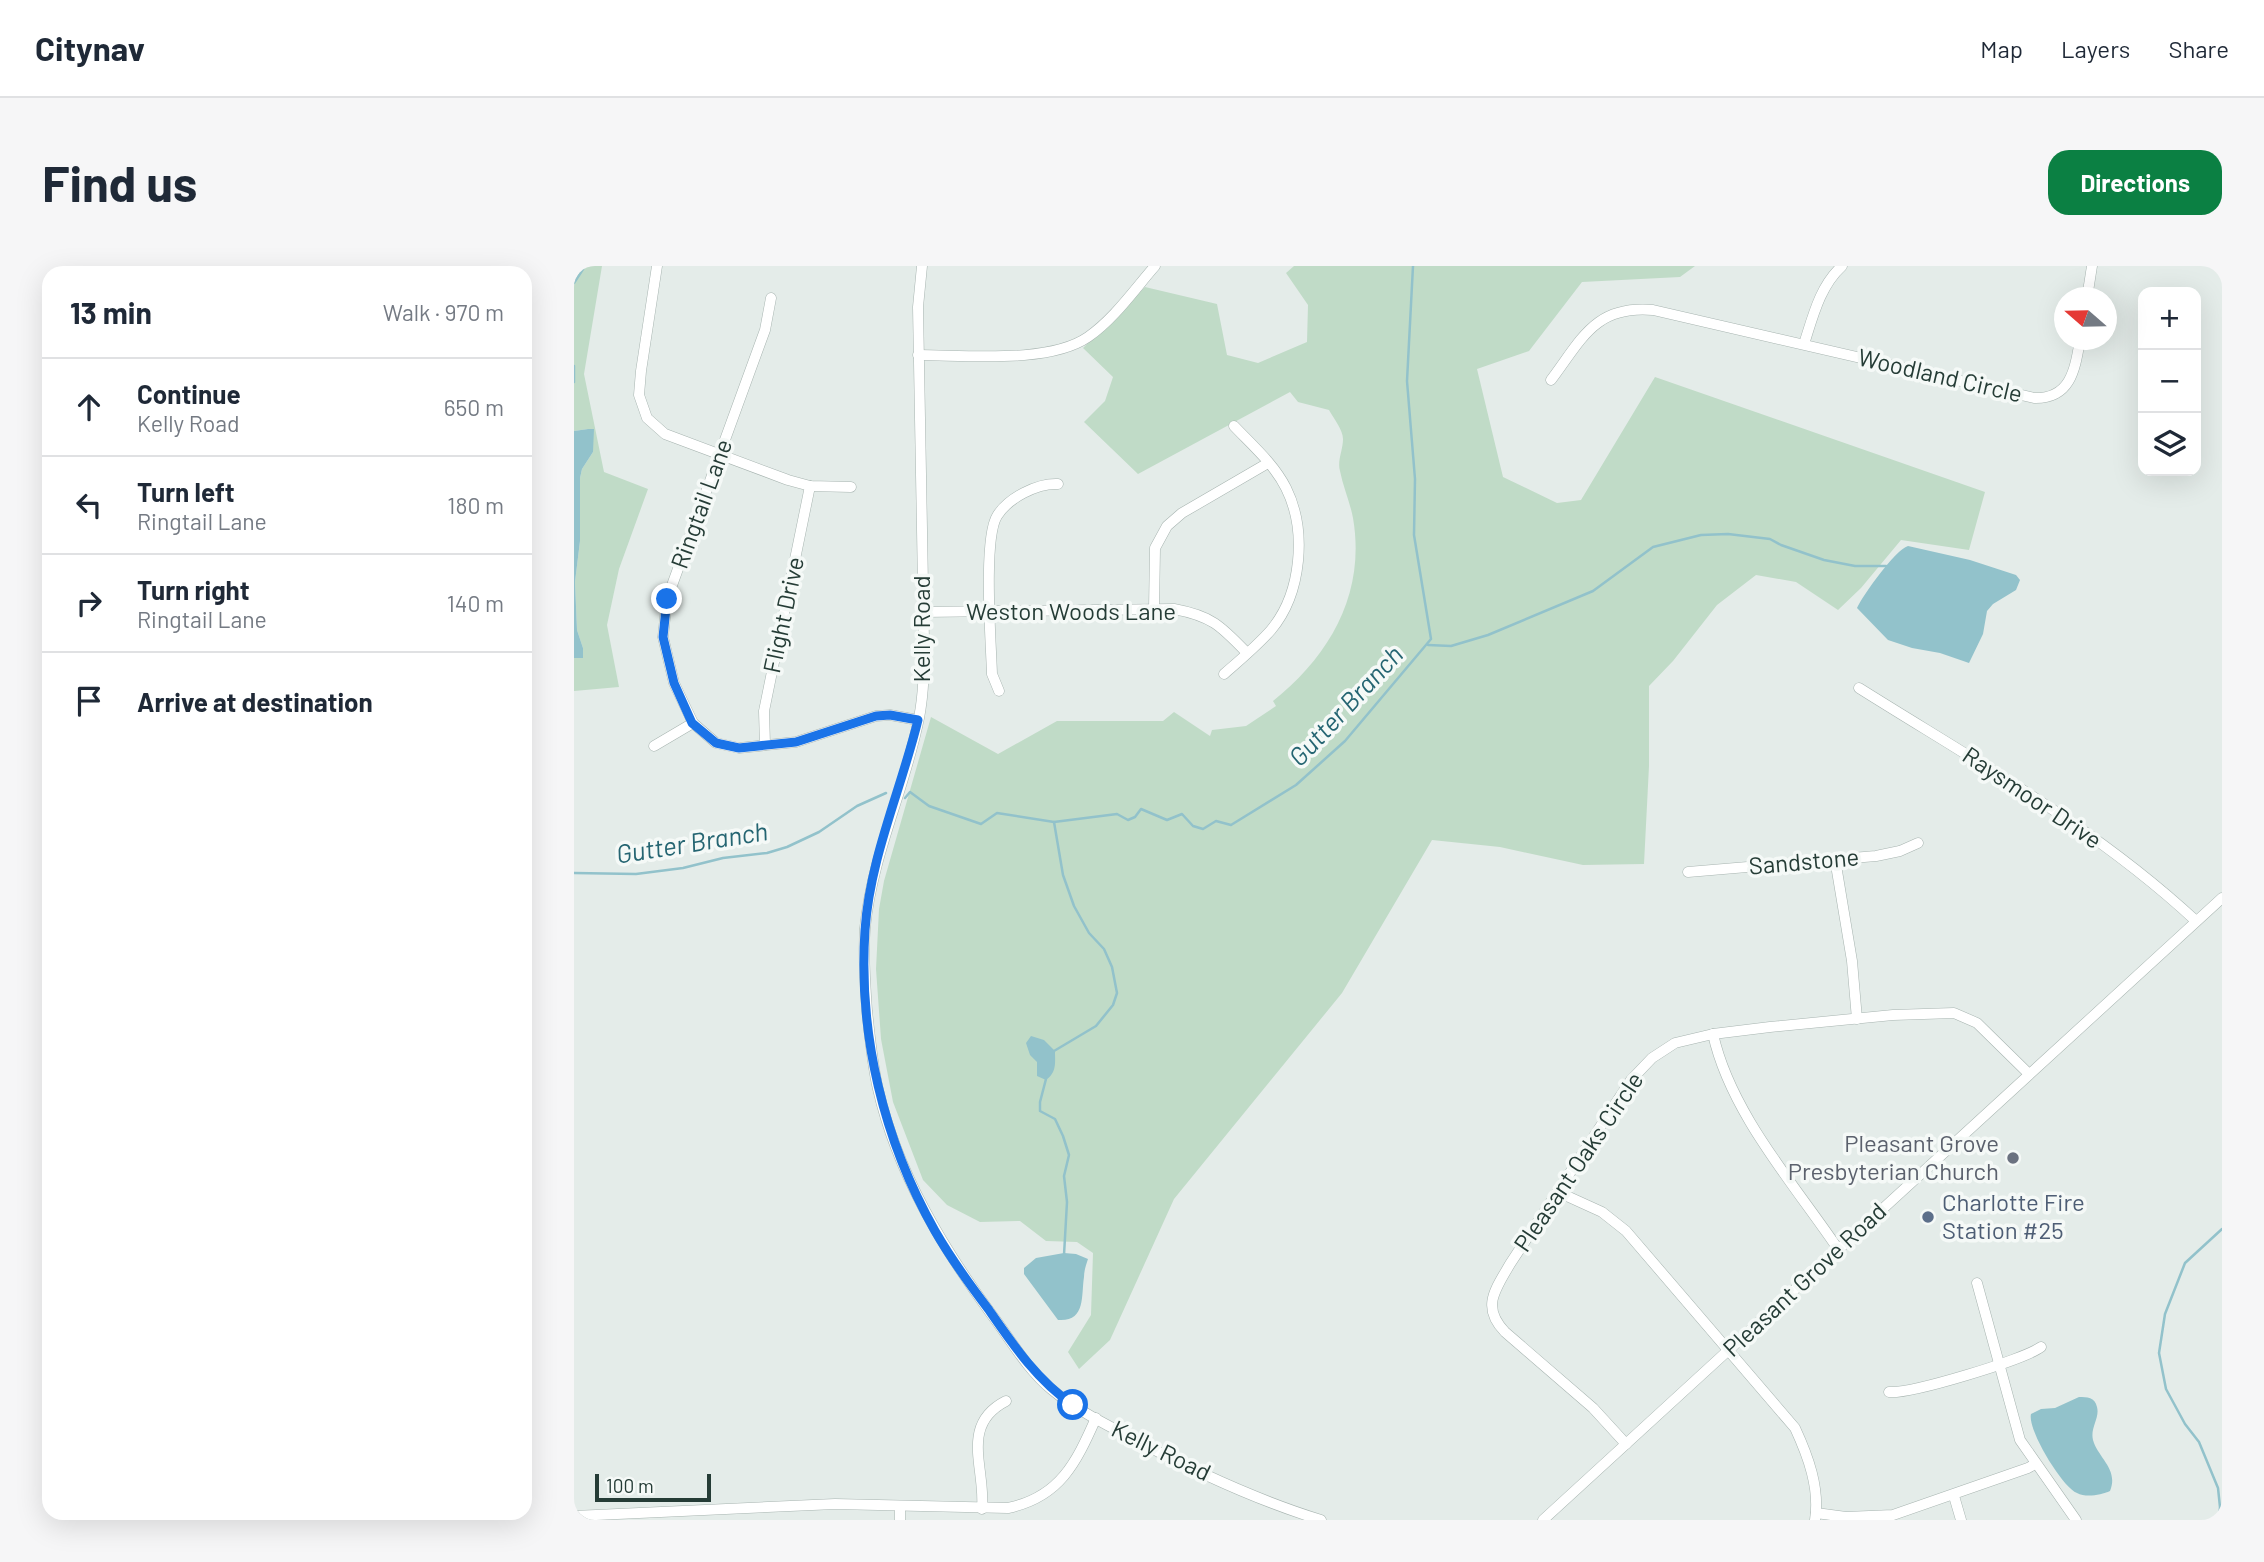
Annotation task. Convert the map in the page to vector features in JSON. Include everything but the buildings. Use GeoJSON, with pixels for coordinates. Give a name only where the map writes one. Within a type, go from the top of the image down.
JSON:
{"type":"FeatureCollection","features":[{"type":"Feature","properties":{"kind":"street"},"geometry":{"type":"LineString","coordinates":[[657,266],[640,371],[639,395],[647,418],[665,434],[810,486],[851,487]]}},
{"type":"Feature","properties":{"kind":"street","name":"Kelly Road"},"geometry":{"type":"LineString","coordinates":[[922,266],[918,307],[918,355],[924,674],[918,720],[882,842],[867,907],[864,956],[878,1089],[885,1114],[923,1209],[953,1259],[1040,1379],[1096,1418],[1157,1451],[1247,1493],[1321,1520]]}},
{"type":"Feature","properties":{"kind":"street"},"geometry":{"type":"LineString","coordinates":[[918,355],[1038,354],[1069,346],[1099,327],[1154,266]]}},
{"type":"Feature","properties":{"kind":"street"},"geometry":{"type":"LineString","coordinates":[[1804,344],[1829,279],[1842,266]]}},
{"type":"Feature","properties":{"kind":"street"},"geometry":{"type":"LineString","coordinates":[[2089,287],[2092,266]]}},
{"type":"Feature","properties":{"kind":"street","name":"Ringtail Lane"},"geometry":{"type":"LineString","coordinates":[[771,298],[765,330],[667,599],[663,637],[674,683],[692,723],[711,740],[727,747],[804,740],[876,716],[890,715],[918,720]]}},
{"type":"Feature","properties":{"kind":"street","name":"Woodland Circle"},"geometry":{"type":"LineString","coordinates":[[1551,380],[1596,324],[1607,316],[1625,310],[1653,310],[1998,391],[2043,398],[2056,394],[2070,380],[2078,350]]}},
{"type":"Feature","properties":{"kind":"street"},"geometry":{"type":"LineString","coordinates":[[1224,674],[1272,629],[1288,601],[1298,566],[1298,527],[1286,488],[1268,463],[1234,426]]}},
{"type":"Feature","properties":{"kind":"street"},"geometry":{"type":"LineString","coordinates":[[1154,610],[1155,548],[1167,526],[1182,513],[1268,463]]}},
{"type":"Feature","properties":{"kind":"street"},"geometry":{"type":"LineString","coordinates":[[999,691],[992,674],[990,538],[997,516],[1012,501],[1044,483],[1058,484]]}},
{"type":"Feature","properties":{"kind":"street","name":"Flight Drive"},"geometry":{"type":"LineString","coordinates":[[765,745],[764,711],[810,486]]}},
{"type":"Feature","properties":{"kind":"street","name":"Weston Woods Lane"},"geometry":{"type":"LineString","coordinates":[[923,612],[1174,610],[1199,614],[1223,629],[1247,653]]}},
{"type":"Feature","properties":{"kind":"street","name":"Raysmoor Drive"},"geometry":{"type":"LineString","coordinates":[[1859,688],[2034,795],[2138,872],[2196,921]]}},
{"type":"Feature","properties":{"kind":"street"},"geometry":{"type":"LineString","coordinates":[[654,746],[692,723]]}},
{"type":"Feature","properties":{"kind":"street","name":"Sandstone"},"geometry":{"type":"LineString","coordinates":[[1688,872],[1900,851],[1918,842]]}},
{"type":"Feature","properties":{"kind":"street"},"geometry":{"type":"LineString","coordinates":[[1835,859],[1852,961],[1857,1019]]}},
{"type":"Feature","properties":{"kind":"street","name":"Pleasant Grove Road"},"geometry":{"type":"LineString","coordinates":[[1544,1520],[2222,898]]}},
{"type":"Feature","properties":{"kind":"street","name":"Pleasant Oaks Circle"},"geometry":{"type":"LineString","coordinates":[[1626,1444],[1593,1408],[1496,1323],[1491,1302],[1496,1288],[1619,1098],[1643,1066],[1675,1043],[1713,1034],[1930,1012],[1964,1016],[1988,1033],[2029,1074]]}},
{"type":"Feature","properties":{"kind":"street"},"geometry":{"type":"LineString","coordinates":[[1713,1034],[1724,1069],[1748,1116],[1838,1249]]}},
{"type":"Feature","properties":{"kind":"street"},"geometry":{"type":"LineString","coordinates":[[1558,1192],[1602,1212],[1626,1231],[1660,1267],[1795,1428],[1806,1452],[1813,1479],[1815,1517],[1885,1516],[1954,1496],[2035,1464]]}},
{"type":"Feature","properties":{"kind":"street"},"geometry":{"type":"LineString","coordinates":[[1977,1283],[2020,1440],[2076,1520]]}},
{"type":"Feature","properties":{"kind":"street"},"geometry":{"type":"LineString","coordinates":[[1889,1392],[1904,1392],[1998,1365],[2035,1352],[2041,1347]]}},
{"type":"Feature","properties":{"kind":"street"},"geometry":{"type":"LineString","coordinates":[[982,1509],[983,1485],[977,1451],[979,1433],[987,1416],[1006,1401]]}},
{"type":"Feature","properties":{"kind":"street"},"geometry":{"type":"LineString","coordinates":[[574,1516],[835,1504],[1000,1509],[1025,1504],[1055,1486],[1072,1467],[1096,1418]]}},
{"type":"Feature","properties":{"kind":"street"},"geometry":{"type":"LineString","coordinates":[[1954,1496],[1961,1520]]}},
{"type":"Feature","properties":{"kind":"street"},"geometry":{"type":"LineString","coordinates":[[900,1506],[900,1520]]}},
{"type":"Feature","properties":{"kind":"green space"},"geometry":{"type":"Polygon","coordinates":[[[574,266],[602,266],[584,374],[604,472],[648,489],[619,569],[607,625],[619,687],[574,691],[574,658],[583,658],[577,630],[575,582],[580,541],[580,478],[582,469],[593,452],[588,429],[574,431],[574,266]]]}},
{"type":"Feature","properties":{"kind":"green space"},"geometry":{"type":"Polygon","coordinates":[[[1294,266],[1695,266],[1680,277],[1582,282],[1529,351],[1477,369],[1503,477],[1557,503],[1581,500],[1655,377],[1985,492],[1969,550],[1901,540],[1861,588],[1838,610],[1796,582],[1756,575],[1717,605],[1673,661],[1649,686],[1649,766],[1644,864],[1583,865],[1500,847],[1432,840],[1342,993],[1174,1199],[1110,1340],[1079,1369],[1068,1352],[1091,1315],[1093,1253],[1077,1242],[1046,1241],[1020,1221],[980,1222],[947,1205],[923,1180],[893,1102],[881,1039],[876,969],[879,909],[884,881],[931,717],[998,754],[1057,721],[1163,721],[1174,712],[1210,736],[1212,730],[1246,726],[1276,706],[1273,701],[1311,664],[1327,643],[1348,597],[1356,546],[1353,518],[1339,467],[1343,436],[1329,410],[1298,402],[1290,392],[1138,474],[1084,422],[1105,401],[1113,377],[1083,348],[1145,287],[1217,304],[1227,355],[1258,363],[1307,342],[1308,305],[1286,273],[1294,266]]]}},
{"type":"Feature","properties":{"kind":"water"},"geometry":{"type":"Polygon","coordinates":[[[594,429],[593,452],[582,469],[580,478],[580,541],[575,582],[577,630],[583,658],[574,658],[574,431],[594,429]]]}},
{"type":"Feature","properties":{"kind":"water"},"geometry":{"type":"Polygon","coordinates":[[[1908,546],[1970,560],[2016,575],[2020,580],[2016,590],[1993,604],[1987,611],[1983,634],[1969,663],[1888,640],[1857,608],[1888,564],[1908,546]]]}},
{"type":"Feature","properties":{"kind":"water"},"geometry":{"type":"Polygon","coordinates":[[[1031,1036],[1044,1040],[1055,1051],[1054,1070],[1046,1080],[1037,1076],[1037,1062],[1030,1055],[1026,1043],[1031,1036]]]}},
{"type":"Feature","properties":{"kind":"water"},"geometry":{"type":"Polygon","coordinates":[[[1064,1253],[1088,1259],[1078,1312],[1067,1320],[1058,1320],[1024,1274],[1024,1268],[1036,1258],[1064,1253]]]}},
{"type":"Feature","properties":{"kind":"water"},"geometry":{"type":"Polygon","coordinates":[[[2079,1397],[2090,1398],[2096,1404],[2098,1411],[2093,1440],[2112,1476],[2110,1491],[2098,1495],[2081,1495],[2063,1480],[2040,1444],[2031,1421],[2031,1414],[2041,1409],[2055,1408],[2079,1397]]]}},
{"type":"Feature","properties":{"kind":"waterway"},"geometry":{"type":"LineString","coordinates":[[574,283],[585,266]]}},
{"type":"Feature","properties":{"kind":"waterway","name":"Gutter Branch"},"geometry":{"type":"LineString","coordinates":[[905,798],[910,792],[929,806],[981,824],[997,813],[1054,822],[1117,814],[1128,820],[1135,817],[1141,809],[1167,820],[1182,814],[1193,826],[1203,829],[1216,821],[1231,825],[1296,785],[1345,741],[1431,639],[1414,535],[1415,479],[1407,381],[1413,266]]}},
{"type":"Feature","properties":{"kind":"waterway"},"geometry":{"type":"LineString","coordinates":[[574,366],[574,382]]}},
{"type":"Feature","properties":{"kind":"waterway"},"geometry":{"type":"LineString","coordinates":[[1428,645],[1451,646],[1488,635],[1593,591],[1653,547],[1701,535],[1728,534],[1770,539],[1824,560],[1855,566],[1886,566]]}},
{"type":"Feature","properties":{"kind":"waterway","name":"Gutter Branch"},"geometry":{"type":"LineString","coordinates":[[574,873],[636,874],[767,853],[819,832],[857,806],[886,793]]}},
{"type":"Feature","properties":{"kind":"waterway"},"geometry":{"type":"LineString","coordinates":[[1054,822],[1063,875],[1074,906],[1089,933],[1104,949],[1112,967],[1117,993],[1113,1005],[1096,1026],[1054,1051]]}},
{"type":"Feature","properties":{"kind":"waterway"},"geometry":{"type":"LineString","coordinates":[[1046,1079],[1040,1111],[1055,1119],[1069,1155],[1064,1176],[1067,1202],[1064,1255]]}},
{"type":"Feature","properties":{"kind":"waterway"},"geometry":{"type":"LineString","coordinates":[[2219,1520],[2218,1488],[2199,1442],[2185,1424],[2166,1389],[2159,1353],[2165,1314],[2185,1263],[2222,1229]]}},
{"type":"Feature","properties":{"kind":"place","name":"Pleasant Grove Presbyterian Church"},"geometry":{"type":"Point","coordinates":[2013,1158]}},
{"type":"Feature","properties":{"kind":"place","name":"Charlotte Fire Station #25"},"geometry":{"type":"Point","coordinates":[1928,1217]}},
{"type":"Feature","properties":{"kind":"route"},"geometry":{"type":"LineString","coordinates":[[667,599],[663,637],[674,683],[692,723],[716,743],[739,748],[796,742],[876,716],[890,715],[918,720],[882,842],[867,907],[864,956],[866,992],[878,1089],[908,1175],[936,1233],[1029,1366],[1049,1387],[1073,1405]]}}]}
